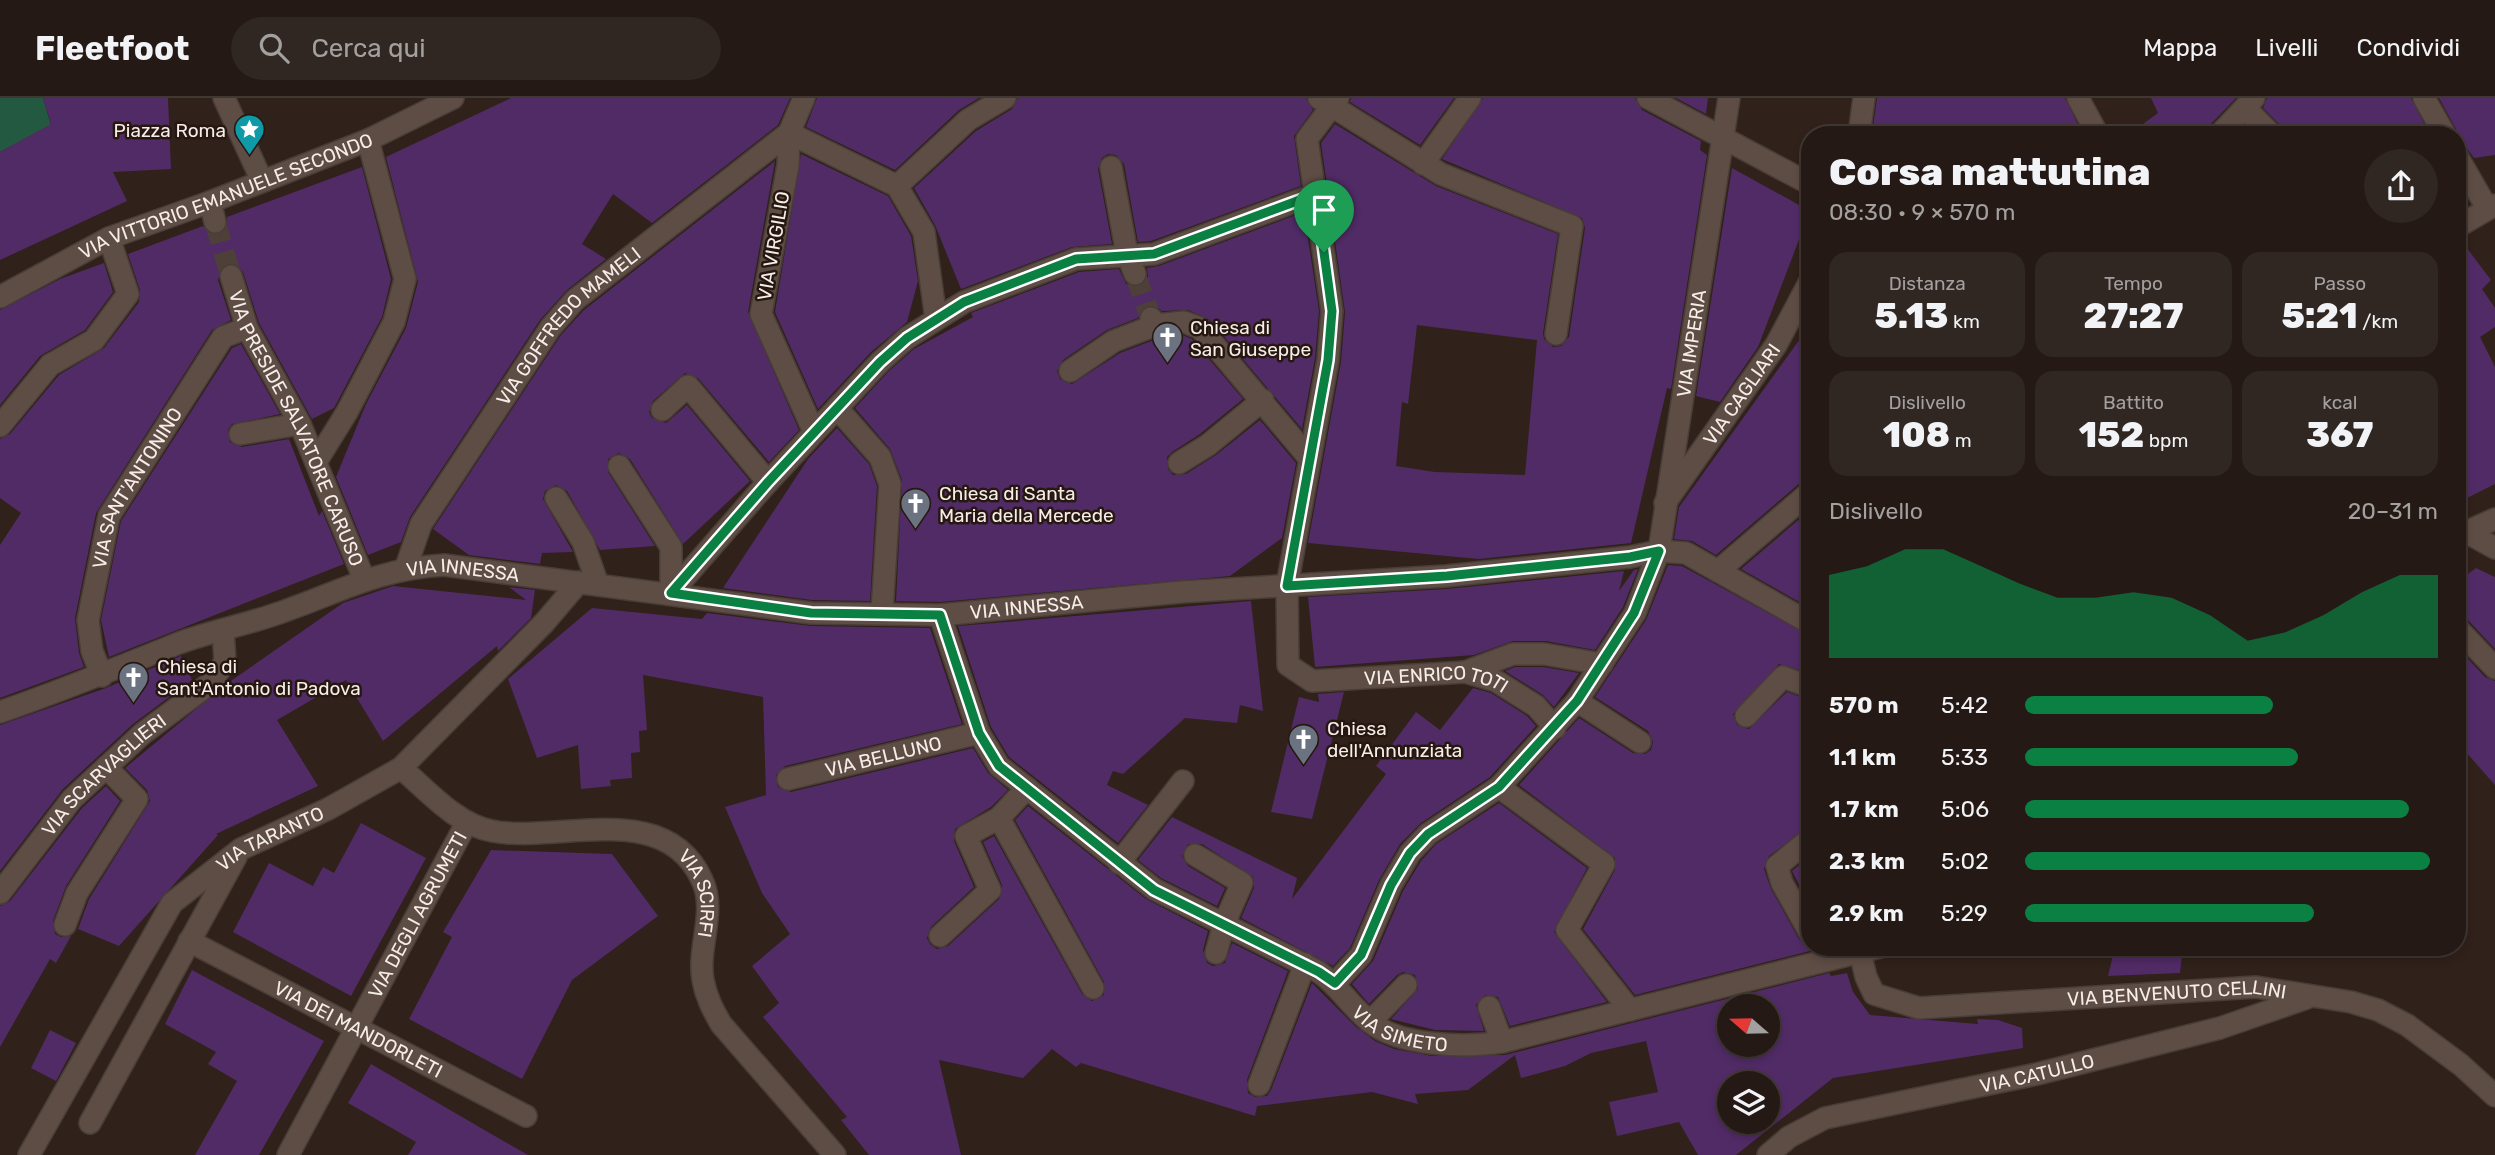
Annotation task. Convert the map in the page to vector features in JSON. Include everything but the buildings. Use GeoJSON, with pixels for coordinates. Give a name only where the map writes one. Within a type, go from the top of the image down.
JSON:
{"type":"FeatureCollection","features":[{"type":"Feature","properties":{"kind":"street"},"geometry":{"type":"LineString","coordinates":[[224,98],[262,181]]}},
{"type":"Feature","properties":{"kind":"street","name":"VIA VITTORIO EMANUELE SECONDO"},"geometry":{"type":"LineString","coordinates":[[0,297],[109,238],[213,212],[262,181],[368,139],[453,98]]}},
{"type":"Feature","properties":{"kind":"street"},"geometry":{"type":"LineString","coordinates":[[804,98],[789,133],[897,186],[925,232],[936,319]]}},
{"type":"Feature","properties":{"kind":"street"},"geometry":{"type":"LineString","coordinates":[[897,186],[968,120],[1005,98]]}},
{"type":"Feature","properties":{"kind":"street"},"geometry":{"type":"LineString","coordinates":[[1423,164],[1470,98]]}},
{"type":"Feature","properties":{"kind":"street"},"geometry":{"type":"LineString","coordinates":[[1648,98],[1801,179]]}},
{"type":"Feature","properties":{"kind":"street","name":"VIA IMPERIA"},"geometry":{"type":"LineString","coordinates":[[1335,983],[1361,955],[1391,885],[1410,853],[1428,834],[1499,787],[1555,728],[1577,701],[1634,613],[1659,551],[1729,98]]}},
{"type":"Feature","properties":{"kind":"street"},"geometry":{"type":"LineString","coordinates":[[1860,126],[1864,98]]}},
{"type":"Feature","properties":{"kind":"street"},"geometry":{"type":"LineString","coordinates":[[2078,98],[2093,126]]}},
{"type":"Feature","properties":{"kind":"street"},"geometry":{"type":"LineString","coordinates":[[2424,98],[2440,126]]}},
{"type":"Feature","properties":{"kind":"street"},"geometry":{"type":"LineString","coordinates":[[1287,586],[1328,360],[1332,311],[1307,139],[1330,101],[1441,174],[1572,226],[1556,334]]}},
{"type":"Feature","properties":{"kind":"street"},"geometry":{"type":"LineString","coordinates":[[2227,126],[2249,103],[2266,126]]}},
{"type":"Feature","properties":{"kind":"street","name":"VIA VIRGILIO"},"geometry":{"type":"LineString","coordinates":[[789,133],[788,165],[761,314],[814,432]]}},
{"type":"Feature","properties":{"kind":"street","name":"VIA GOFFREDO MAMELI"},"geometry":{"type":"LineString","coordinates":[[406,567],[421,524],[551,327],[575,300],[789,133]]}},
{"type":"Feature","properties":{"kind":"street"},"geometry":{"type":"LineString","coordinates":[[316,462],[347,412],[394,322],[405,279],[368,139]]}},
{"type":"Feature","properties":{"kind":"street"},"geometry":{"type":"LineString","coordinates":[[1111,167],[1131,264]]}},
{"type":"Feature","properties":{"kind":"street"},"geometry":{"type":"LineString","coordinates":[[2466,171],[2491,207],[2466,222]]}},
{"type":"Feature","properties":{"kind":"street"},"geometry":{"type":"LineString","coordinates":[[671,593],[836,408],[898,346],[936,319],[964,302],[1076,259],[1131,264],[1316,194]]}},
{"type":"Feature","properties":{"kind":"street"},"geometry":{"type":"LineString","coordinates":[[0,426],[50,365],[94,340],[128,294],[109,238]]}},
{"type":"Feature","properties":{"kind":"street","name":"VIA PRESIDE SALVATORE CARUSO"},"geometry":{"type":"LineString","coordinates":[[231,276],[247,328],[300,424],[364,579]]}},
{"type":"Feature","properties":{"kind":"street","name":"VIA CAGLIARI"},"geometry":{"type":"LineString","coordinates":[[1665,503],[1776,345],[1801,298]]}},
{"type":"Feature","properties":{"kind":"street"},"geometry":{"type":"LineString","coordinates":[[1070,371],[1114,341],[1154,322],[1184,322],[1200,328],[1310,459]]}},
{"type":"Feature","properties":{"kind":"street","name":"VIA SANT'ANTONINO"},"geometry":{"type":"LineString","coordinates":[[102,676],[92,651],[88,620],[109,516],[223,337],[247,328]]}},
{"type":"Feature","properties":{"kind":"street"},"geometry":{"type":"LineString","coordinates":[[662,410],[688,386],[768,482]]}},
{"type":"Feature","properties":{"kind":"street"},"geometry":{"type":"LineString","coordinates":[[1179,463],[1208,445],[1263,400]]}},
{"type":"Feature","properties":{"kind":"street"},"geometry":{"type":"LineString","coordinates":[[836,408],[880,457],[890,484],[881,612]]}},
{"type":"Feature","properties":{"kind":"street"},"geometry":{"type":"LineString","coordinates":[[240,434],[300,424]]}},
{"type":"Feature","properties":{"kind":"street"},"geometry":{"type":"LineString","coordinates":[[619,466],[671,547],[671,593]]}},
{"type":"Feature","properties":{"kind":"street"},"geometry":{"type":"LineString","coordinates":[[556,498],[583,542],[589,583]]}},
{"type":"Feature","properties":{"kind":"street"},"geometry":{"type":"LineString","coordinates":[[1718,571],[1801,500]]}},
{"type":"Feature","properties":{"kind":"street"},"geometry":{"type":"LineString","coordinates":[[2466,531],[2495,519]]}},
{"type":"Feature","properties":{"kind":"street"},"geometry":{"type":"LineString","coordinates":[[2466,536],[2495,548]]}},
{"type":"Feature","properties":{"kind":"street","name":"VIA INNESSA"},"geometry":{"type":"LineString","coordinates":[[0,712],[102,676],[181,643],[278,613],[364,579],[406,567],[444,565],[811,613],[940,615],[1181,592],[1447,576],[1630,557],[1659,551],[1686,553],[1801,618]]}},
{"type":"Feature","properties":{"kind":"street","name":"VIA TARANTO"},"geometry":{"type":"LineString","coordinates":[[29,1155],[172,903],[241,849],[328,809],[401,768],[544,624],[589,583]]}},
{"type":"Feature","properties":{"kind":"street","name":"VIA ENRICO TOTI"},"geometry":{"type":"LineString","coordinates":[[1287,586],[1288,665],[1312,681],[1465,672],[1496,681],[1536,706],[1555,728]]}},
{"type":"Feature","properties":{"kind":"street","name":"VIA SIMETO"},"geometry":{"type":"LineString","coordinates":[[940,615],[979,733],[999,766],[1154,890],[1305,964],[1335,983],[1370,1022],[1388,1034],[1410,1040],[1481,1045],[1502,1042],[1630,1010],[1814,956]]}},
{"type":"Feature","properties":{"kind":"street","name":"VIA SCARVAGLIERI"},"geometry":{"type":"LineString","coordinates":[[0,893],[72,799],[142,734],[212,682],[225,661],[223,630]]}},
{"type":"Feature","properties":{"kind":"street"},"geometry":{"type":"LineString","coordinates":[[2466,637],[2495,668]]}},
{"type":"Feature","properties":{"kind":"street"},"geometry":{"type":"LineString","coordinates":[[1465,672],[1513,654],[1544,654],[1602,664]]}},
{"type":"Feature","properties":{"kind":"street"},"geometry":{"type":"LineString","coordinates":[[1746,716],[1783,677],[1801,684]]}},
{"type":"Feature","properties":{"kind":"street"},"geometry":{"type":"LineString","coordinates":[[1577,701],[1640,742]]}},
{"type":"Feature","properties":{"kind":"street","name":"VIA BELLUNO"},"geometry":{"type":"LineString","coordinates":[[788,779],[979,733]]}},
{"type":"Feature","properties":{"kind":"street"},"geometry":{"type":"LineString","coordinates":[[65,925],[77,893],[137,799],[106,767]]}},
{"type":"Feature","properties":{"kind":"street","name":"VIA SCIRFI"},"geometry":{"type":"LineString","coordinates":[[401,768],[467,822],[492,832],[628,831],[657,835],[681,852],[702,879],[708,901],[702,978],[709,1003],[721,1024],[835,1155]]}},
{"type":"Feature","properties":{"kind":"street"},"geometry":{"type":"LineString","coordinates":[[1119,863],[1183,781]]}},
{"type":"Feature","properties":{"kind":"street"},"geometry":{"type":"LineString","coordinates":[[1499,787],[1604,864],[1567,930],[1630,1010]]}},
{"type":"Feature","properties":{"kind":"street"},"geometry":{"type":"LineString","coordinates":[[940,936],[990,890],[967,836],[999,818],[1027,788]]}},
{"type":"Feature","properties":{"kind":"street"},"geometry":{"type":"LineString","coordinates":[[999,818],[1093,988]]}},
{"type":"Feature","properties":{"kind":"street","name":"VIA DEGLI AGRUMETI"},"geometry":{"type":"LineString","coordinates":[[288,1155],[467,822]]}},
{"type":"Feature","properties":{"kind":"street"},"geometry":{"type":"LineString","coordinates":[[1801,846],[1777,866],[1782,883],[1801,917]]}},
{"type":"Feature","properties":{"kind":"street"},"geometry":{"type":"LineString","coordinates":[[90,1123],[241,849]]}},
{"type":"Feature","properties":{"kind":"street"},"geometry":{"type":"LineString","coordinates":[[1195,855],[1242,883],[1224,924],[1216,954]]}},
{"type":"Feature","properties":{"kind":"street","name":"VIA DEI MANDORLETI"},"geometry":{"type":"LineString","coordinates":[[189,940],[526,1116]]}},
{"type":"Feature","properties":{"kind":"street","name":"VIA BENVENUTO CELLINI"},"geometry":{"type":"LineString","coordinates":[[1869,956],[1866,977],[1874,994],[1919,1008],[2256,987],[2351,1002],[2407,1025],[2461,1065],[2495,1096]]}},
{"type":"Feature","properties":{"kind":"street"},"geometry":{"type":"LineString","coordinates":[[1259,1085],[1305,964]]}},
{"type":"Feature","properties":{"kind":"street"},"geometry":{"type":"LineString","coordinates":[[1370,1022],[1406,985]]}},
{"type":"Feature","properties":{"kind":"street","name":"VIA CATULLO"},"geometry":{"type":"LineString","coordinates":[[1768,1155],[1789,1137],[1825,1118],[2037,1074],[2207,1032],[2312,997]]}},
{"type":"Feature","properties":{"kind":"street"},"geometry":{"type":"LineString","coordinates":[[1489,1007],[1502,1042]]}},
{"type":"Feature","properties":{"kind":"green space"},"geometry":{"type":"Polygon","coordinates":[[[0,98],[43,98],[51,125],[0,152],[0,98]]]}},
{"type":"Feature","properties":{"kind":"tunnel"},"geometry":{"type":"LineString","coordinates":[[215,222],[231,276]]}},
{"type":"Feature","properties":{"kind":"tunnel"},"geometry":{"type":"LineString","coordinates":[[1135,274],[1151,318]]}},
{"type":"Feature","properties":{"kind":"place","name":"Piazza Roma"},"geometry":{"type":"Point","coordinates":[249,157]}},
{"type":"Feature","properties":{"kind":"place","name":"Chiesa di San Giuseppe"},"geometry":{"type":"Point","coordinates":[1167,365]}},
{"type":"Feature","properties":{"kind":"place","name":"Chiesa di Santa Maria della Mercede"},"geometry":{"type":"Point","coordinates":[916,531]}},
{"type":"Feature","properties":{"kind":"place","name":"Chiesa di Sant'Antonio di Padova"},"geometry":{"type":"Point","coordinates":[134,704]}},
{"type":"Feature","properties":{"kind":"place","name":"Chiesa dell'Annunziata"},"geometry":{"type":"Point","coordinates":[1304,766]}},
{"type":"Feature","properties":{"kind":"route"},"geometry":{"type":"LineString","coordinates":[[1316,194],[1324,252],[1332,311],[1328,360],[1287,586],[1447,576],[1630,557],[1659,551],[1634,613],[1577,701],[1499,787],[1428,834],[1410,853],[1391,885],[1361,955],[1335,983],[1319,972],[1154,890],[999,766],[979,733],[940,615],[811,613],[671,593],[768,482],[880,362],[907,338],[964,302],[1076,259],[1154,254],[1316,194]]}}]}
